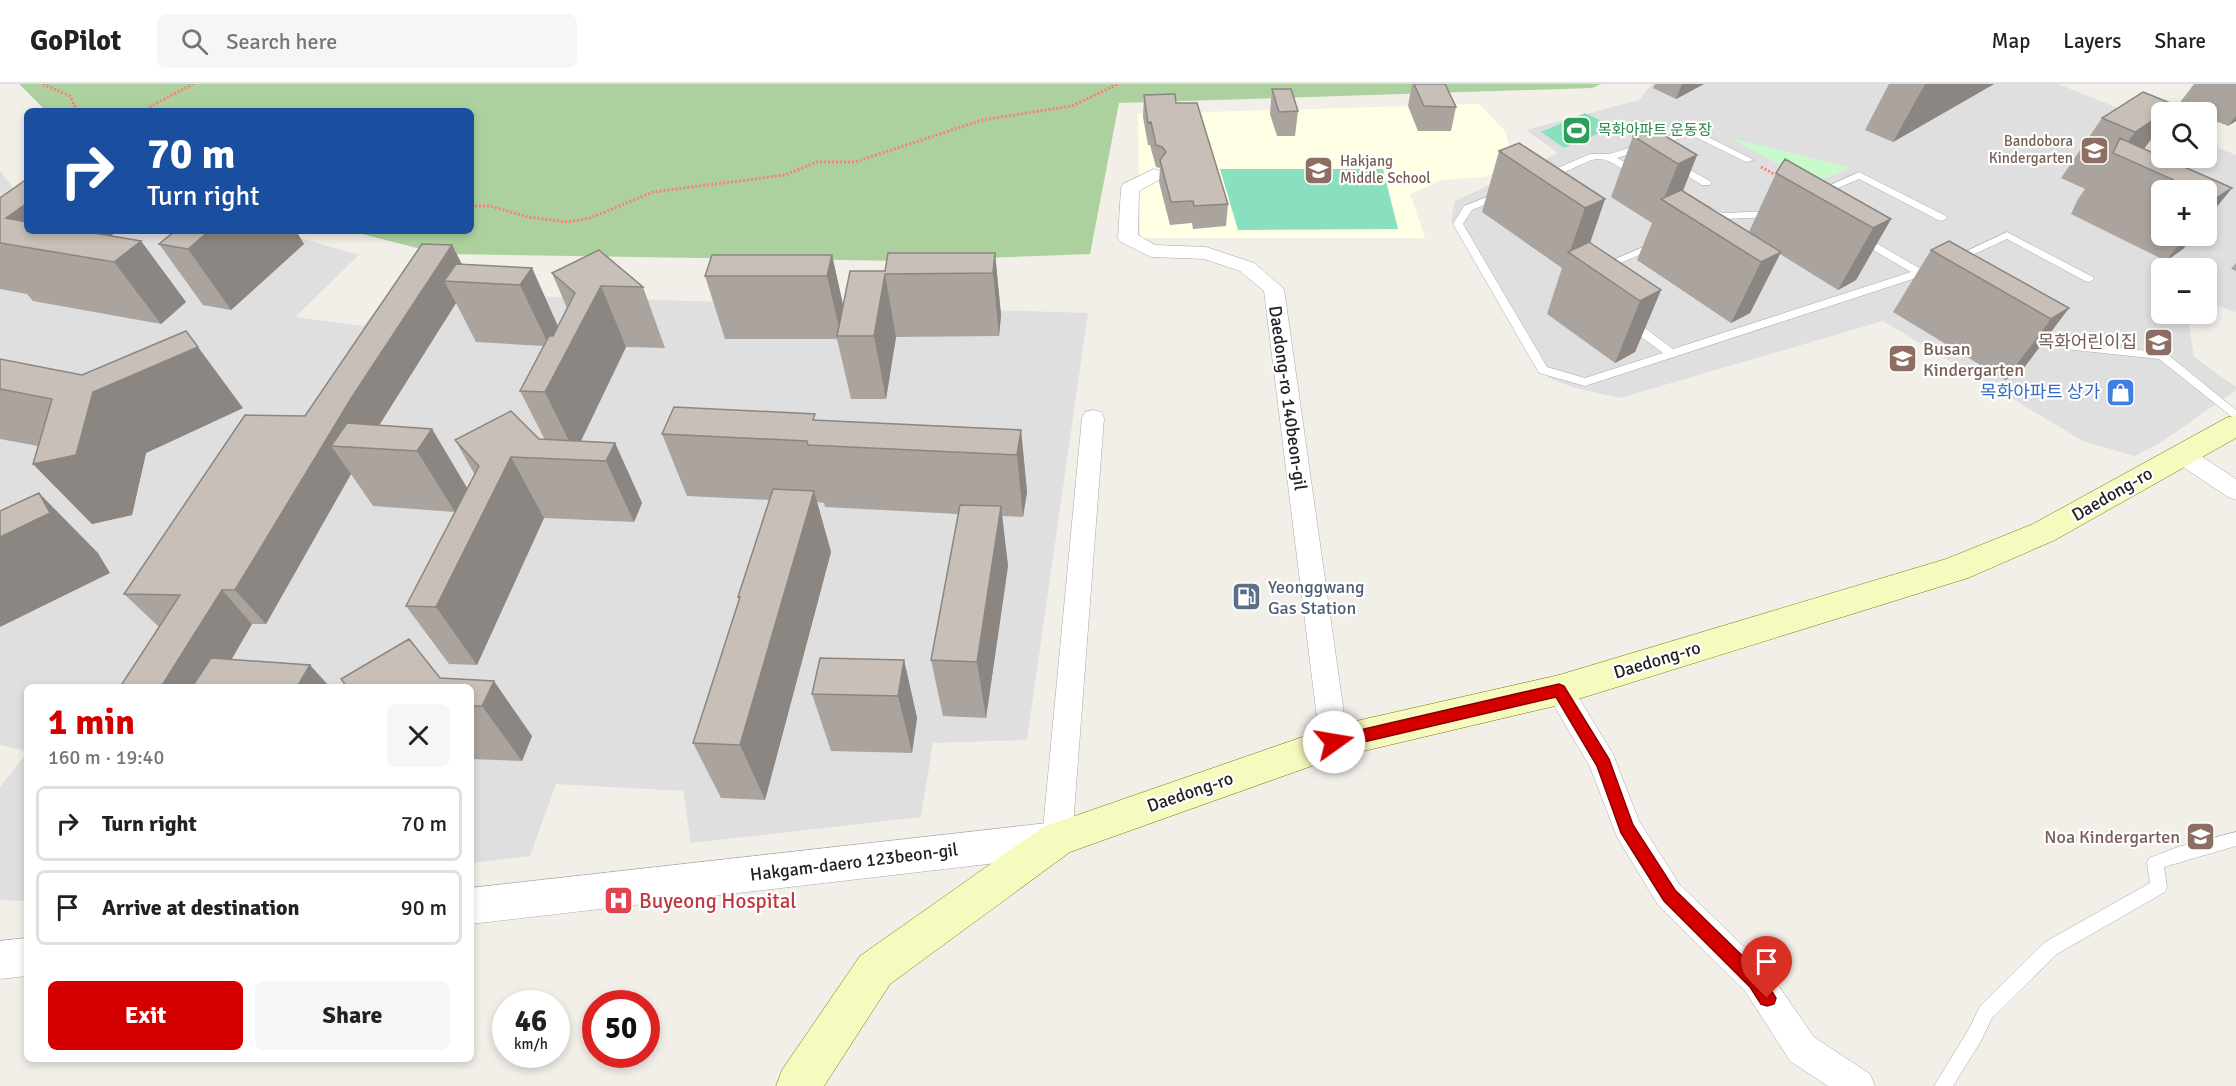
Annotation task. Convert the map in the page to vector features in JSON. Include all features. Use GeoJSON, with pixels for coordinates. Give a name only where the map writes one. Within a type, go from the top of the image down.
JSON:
{"type":"FeatureCollection","features":[{"type":"Feature","properties":{"kind":"main road","name":"Daedong-ro"},"geometry":{"type":"LineString","coordinates":[[798,1086],[875,970],[1057,839],[1334,742],[1559,690],[1956,569],[2044,532],[2236,425]]}},
{"type":"Feature","properties":{"kind":"street","name":"Daedong-ro 140beon-gil"},"geometry":{"type":"LineString","coordinates":[[1154,175],[1130,188],[1128,238],[1151,251],[1206,253],[1247,267],[1274,289],[1334,742]]}},
{"type":"Feature","properties":{"kind":"street"},"geometry":{"type":"LineString","coordinates":[[1057,839],[1093,418]]}},
{"type":"Feature","properties":{"kind":"street"},"geometry":{"type":"LineString","coordinates":[[2182,454],[2236,491]]}},
{"type":"Feature","properties":{"kind":"street"},"geometry":{"type":"LineString","coordinates":[[1559,690],[1604,764],[1627,828],[1669,895],[1756,981],[1802,1048],[1858,1086]]}},
{"type":"Feature","properties":{"kind":"street","name":"Hakgam-daero 123beon-gil"},"geometry":{"type":"LineString","coordinates":[[474,906],[1057,839]]}},
{"type":"Feature","properties":{"kind":"street"},"geometry":{"type":"LineString","coordinates":[[0,960],[24,957]]}},
{"type":"Feature","properties":{"kind":"lane"},"geometry":{"type":"LineString","coordinates":[[1749,160],[1692,132],[1609,157],[1593,156],[1519,190],[1468,208],[1458,224],[1543,370],[1585,382],[1956,263],[2007,236],[2089,279]]}},
{"type":"Feature","properties":{"kind":"lane"},"geometry":{"type":"LineString","coordinates":[[1644,147],[1654,153]]}},
{"type":"Feature","properties":{"kind":"lane"},"geometry":{"type":"LineString","coordinates":[[1609,157],[1650,179]]}},
{"type":"Feature","properties":{"kind":"lane"},"geometry":{"type":"LineString","coordinates":[[1664,159],[1706,183]]}},
{"type":"Feature","properties":{"kind":"lane"},"geometry":{"type":"LineString","coordinates":[[1814,199],[1859,175],[1942,218]]}},
{"type":"Feature","properties":{"kind":"lane"},"geometry":{"type":"LineString","coordinates":[[1701,205],[1717,218],[1786,213]]}},
{"type":"Feature","properties":{"kind":"lane"},"geometry":{"type":"LineString","coordinates":[[1849,231],[1941,285]]}},
{"type":"Feature","properties":{"kind":"lane"},"geometry":{"type":"LineString","coordinates":[[1593,271],[1670,241]]}},
{"type":"Feature","properties":{"kind":"lane"},"geometry":{"type":"LineString","coordinates":[[1622,317],[1672,354]]}},
{"type":"Feature","properties":{"kind":"lane"},"geometry":{"type":"LineString","coordinates":[[2024,325],[2065,345],[2162,356],[2236,416]]}},
{"type":"Feature","properties":{"kind":"lane"},"geometry":{"type":"LineString","coordinates":[[1943,1086],[1975,1035],[1986,1012],[2051,948],[2159,887],[2155,863],[2178,854],[2236,839]]}},
{"type":"Feature","properties":{"kind":"path"},"geometry":{"type":"LineString","coordinates":[[43,84],[70,96],[76,108]]}},
{"type":"Feature","properties":{"kind":"path"},"geometry":{"type":"LineString","coordinates":[[150,108],[193,84]]}},
{"type":"Feature","properties":{"kind":"path"},"geometry":{"type":"LineString","coordinates":[[474,207],[490,206],[528,217],[568,222],[590,218],[652,192],[785,175],[817,162],[855,162],[982,120],[1072,106],[1118,84]]}},
{"type":"Feature","properties":{"kind":"path"},"geometry":{"type":"LineString","coordinates":[[1749,160],[1814,199]]}},
{"type":"Feature","properties":{"kind":"shaded area"},"geometry":{"type":"Polygon","coordinates":[[[1652,84],[2058,84],[2151,121],[2151,168],[2217,168],[2217,147],[2236,155],[2236,312],[2217,306],[2217,258],[2151,258],[2151,324],[2189,324],[2194,357],[2236,387],[2236,390],[2163,441],[2135,456],[2083,441],[1883,321],[1620,398],[1575,388],[1549,378],[1451,221],[1455,201],[1558,153],[1526,130],[1639,100],[1652,84]]]}},
{"type":"Feature","properties":{"kind":"shaded area","name":"Hakjang Middle School"},"geometry":{"type":"Polygon","coordinates":[[[1479,104],[1505,131],[1514,162],[1485,177],[1442,180],[1410,194],[1425,238],[1140,238],[1138,114],[1479,104]]]}},
{"type":"Feature","properties":{"kind":"shaded area"},"geometry":{"type":"Polygon","coordinates":[[[0,171],[24,201],[24,234],[286,234],[359,255],[295,317],[363,326],[403,276],[490,295],[1088,313],[1027,740],[933,743],[921,817],[691,843],[683,791],[556,784],[530,856],[474,863],[474,684],[24,684],[24,750],[0,745],[0,171]]]}},
{"type":"Feature","properties":{"kind":"shaded area"},"geometry":{"type":"Polygon","coordinates":[[[24,757],[24,901],[0,900],[0,787],[24,757]]]}},
{"type":"Feature","properties":{"kind":"green space"},"geometry":{"type":"Polygon","coordinates":[[[19,84],[1601,84],[1592,88],[1119,103],[1090,254],[903,261],[440,254],[363,234],[474,234],[474,108],[43,108],[19,84]]]}},
{"type":"Feature","properties":{"kind":"green space","name":"목화아파트 운동장"},"geometry":{"type":"Polygon","coordinates":[[[1585,113],[1614,127],[1564,148],[1541,132],[1585,113]]]}},
{"type":"Feature","properties":{"kind":"green space"},"geometry":{"type":"Polygon","coordinates":[[[1731,138],[1851,168],[1813,183],[1731,138]]]}},
{"type":"Feature","properties":{"kind":"green space"},"geometry":{"type":"Polygon","coordinates":[[[1220,169],[1383,169],[1398,229],[1238,230],[1220,169]]]}},
{"type":"Feature","properties":{"kind":"building"},"geometry":{"type":"Polygon","coordinates":[[[1414,84],[1445,84],[1456,107],[1424,106],[1414,84]]]}},
{"type":"Feature","properties":{"kind":"building"},"geometry":{"type":"Polygon","coordinates":[[[1272,89],[1291,89],[1298,111],[1279,112],[1272,89]]]}},
{"type":"Feature","properties":{"kind":"building"},"geometry":{"type":"Polygon","coordinates":[[[2143,92],[2168,102],[2151,102],[2151,121],[2135,132],[2102,118],[2143,92]]]}},
{"type":"Feature","properties":{"kind":"building"},"geometry":{"type":"Polygon","coordinates":[[[1175,94],[1176,103],[1197,103],[1228,204],[1194,206],[1193,201],[1171,202],[1160,160],[1166,152],[1162,147],[1156,145],[1151,122],[1148,123],[1144,95],[1175,94]]]}},
{"type":"Feature","properties":{"kind":"building"},"geometry":{"type":"Polygon","coordinates":[[[1642,122],[1697,155],[1678,164],[1633,136],[1642,122]]]}},
{"type":"Feature","properties":{"kind":"building"},"geometry":{"type":"Polygon","coordinates":[[[2120,138],[2151,152],[2151,168],[2187,168],[2214,180],[2174,180],[2113,153],[2120,138]]]}},
{"type":"Feature","properties":{"kind":"building"},"geometry":{"type":"Polygon","coordinates":[[[1519,143],[1605,199],[1585,208],[1499,151],[1519,143]]]}},
{"type":"Feature","properties":{"kind":"building"},"geometry":{"type":"Polygon","coordinates":[[[1785,159],[1891,219],[1873,228],[1776,173],[1785,159]]]}},
{"type":"Feature","properties":{"kind":"building"},"geometry":{"type":"Polygon","coordinates":[[[24,181],[24,205],[6,218],[24,221],[24,234],[100,234],[141,241],[114,262],[0,243],[0,198],[24,181]]]}},
{"type":"Feature","properties":{"kind":"building"},"geometry":{"type":"Polygon","coordinates":[[[2217,181],[2232,188],[2217,198],[2217,181]]]}},
{"type":"Feature","properties":{"kind":"building"},"geometry":{"type":"Polygon","coordinates":[[[1681,190],[1781,252],[1761,262],[1661,199],[1681,190]]]}},
{"type":"Feature","properties":{"kind":"building"},"geometry":{"type":"Polygon","coordinates":[[[171,234],[206,234],[188,249],[159,244],[171,234]]]}},
{"type":"Feature","properties":{"kind":"building"},"geometry":{"type":"Polygon","coordinates":[[[1949,241],[2069,308],[2051,319],[1931,250],[1949,241]]]}},
{"type":"Feature","properties":{"kind":"building"},"geometry":{"type":"Polygon","coordinates":[[[1589,242],[1661,290],[1640,301],[1568,252],[1589,242]]]}},
{"type":"Feature","properties":{"kind":"building"},"geometry":{"type":"Polygon","coordinates":[[[422,244],[452,245],[352,397],[235,590],[222,590],[163,684],[122,684],[180,595],[124,594],[245,415],[305,416],[422,244]]]}},
{"type":"Feature","properties":{"kind":"building"},"geometry":{"type":"Polygon","coordinates":[[[599,250],[643,287],[601,286],[545,392],[520,391],[549,336],[553,336],[575,293],[552,273],[599,250]]]}},
{"type":"Feature","properties":{"kind":"building"},"geometry":{"type":"Polygon","coordinates":[[[888,253],[995,253],[993,273],[885,274],[874,336],[837,336],[850,271],[885,271],[888,253]]]}},
{"type":"Feature","properties":{"kind":"building"},"geometry":{"type":"Polygon","coordinates":[[[712,255],[832,255],[827,276],[705,276],[712,255]]]}},
{"type":"Feature","properties":{"kind":"building"},"geometry":{"type":"Polygon","coordinates":[[[456,264],[532,268],[520,285],[444,281],[456,264]]]}},
{"type":"Feature","properties":{"kind":"building"},"geometry":{"type":"Polygon","coordinates":[[[186,331],[198,347],[93,392],[76,455],[33,464],[52,399],[0,389],[0,359],[82,375],[186,331]]]}},
{"type":"Feature","properties":{"kind":"building"},"geometry":{"type":"Polygon","coordinates":[[[674,407],[815,414],[813,420],[1021,430],[1017,455],[808,445],[807,441],[662,434],[674,407]]]}},
{"type":"Feature","properties":{"kind":"building"},"geometry":{"type":"Polygon","coordinates":[[[511,411],[539,439],[615,443],[606,461],[511,457],[436,607],[406,606],[479,466],[455,440],[511,411]]]}},
{"type":"Feature","properties":{"kind":"building"},"geometry":{"type":"Polygon","coordinates":[[[347,423],[432,429],[417,451],[331,446],[347,423]]]}},
{"type":"Feature","properties":{"kind":"building"},"geometry":{"type":"Polygon","coordinates":[[[773,489],[814,491],[740,745],[693,743],[740,597],[738,597],[773,489]]]}},
{"type":"Feature","properties":{"kind":"building"},"geometry":{"type":"Polygon","coordinates":[[[39,493],[50,513],[0,537],[0,511],[39,493]]]}},
{"type":"Feature","properties":{"kind":"building"},"geometry":{"type":"Polygon","coordinates":[[[960,505],[1001,506],[977,662],[931,660],[960,505]]]}},
{"type":"Feature","properties":{"kind":"building"},"geometry":{"type":"Polygon","coordinates":[[[409,639],[440,678],[494,681],[482,706],[474,706],[474,684],[345,684],[341,679],[409,639]]]}},
{"type":"Feature","properties":{"kind":"building"},"geometry":{"type":"Polygon","coordinates":[[[211,658],[310,665],[299,684],[194,684],[211,658]]]}},
{"type":"Feature","properties":{"kind":"building"},"geometry":{"type":"Polygon","coordinates":[[[820,658],[904,660],[898,696],[812,694],[820,658]]]}},
{"type":"Feature","properties":{"kind":"place","name":"목화아파트 운동장"},"geometry":{"type":"Point","coordinates":[1577,130]}},
{"type":"Feature","properties":{"kind":"place","name":"Bandobora Kindergarten"},"geometry":{"type":"Point","coordinates":[2094,150]}},
{"type":"Feature","properties":{"kind":"place","name":"Hakjang Middle School"},"geometry":{"type":"Point","coordinates":[1319,170]}},
{"type":"Feature","properties":{"kind":"place","name":"목화어린이집"},"geometry":{"type":"Point","coordinates":[2158,342]}},
{"type":"Feature","properties":{"kind":"place","name":"Busan Kindergarten"},"geometry":{"type":"Point","coordinates":[1902,359]}},
{"type":"Feature","properties":{"kind":"place","name":"목화아파트 상가"},"geometry":{"type":"Point","coordinates":[2121,392]}},
{"type":"Feature","properties":{"kind":"place","name":"Yeonggwang Gas Station"},"geometry":{"type":"Point","coordinates":[1247,597]}},
{"type":"Feature","properties":{"kind":"place","name":"Noa Kindergarten"},"geometry":{"type":"Point","coordinates":[2201,837]}},
{"type":"Feature","properties":{"kind":"place","name":"Buyeong Hospital"},"geometry":{"type":"Point","coordinates":[618,901]}},
{"type":"Feature","properties":{"kind":"route"},"geometry":{"type":"LineString","coordinates":[[1334,742],[1559,690],[1604,764],[1627,828],[1669,895],[1756,981],[1767,998]]}}]}
